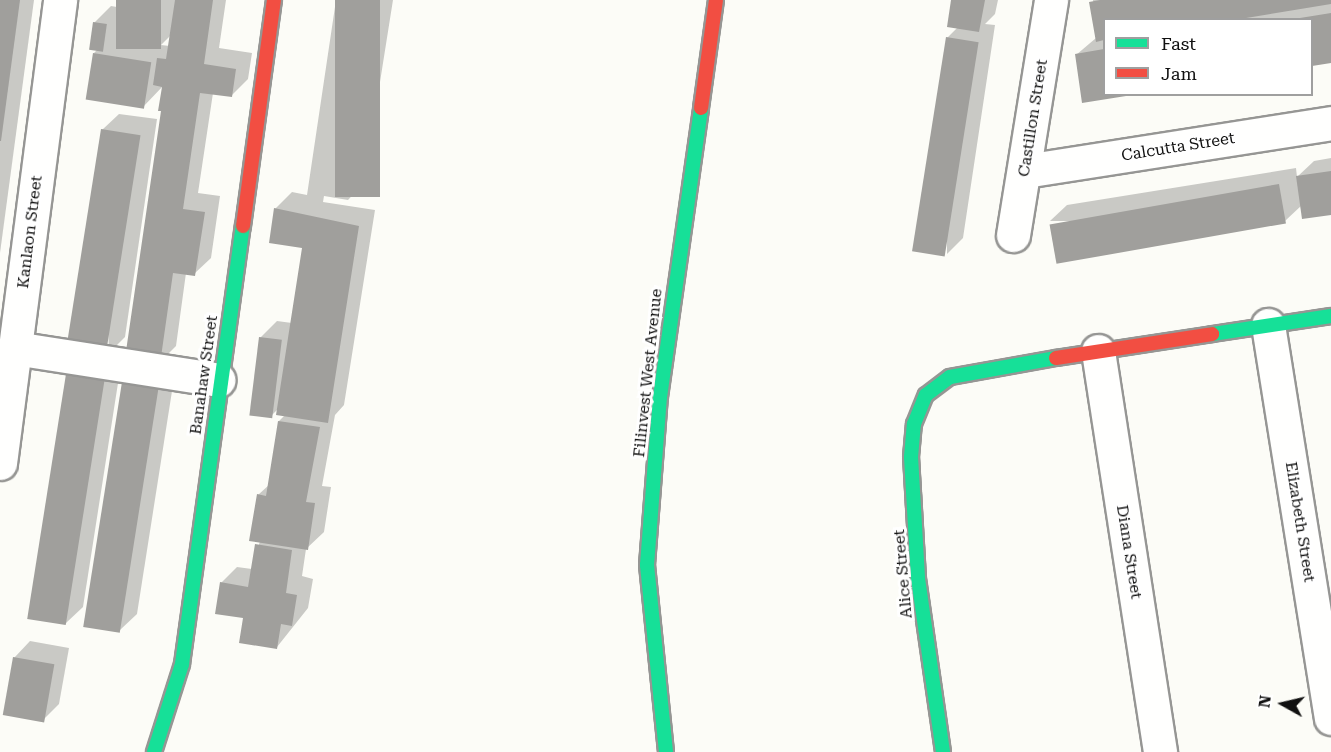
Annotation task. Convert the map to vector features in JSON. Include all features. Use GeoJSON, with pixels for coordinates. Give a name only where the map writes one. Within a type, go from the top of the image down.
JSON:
{"type":"FeatureCollection","features":[{"type":"Feature","properties":{"kind":"street","name":"Kanlaon Street"},"geometry":{"type":"LineString","coordinates":[[0,463],[60,0]]}},
{"type":"Feature","properties":{"kind":"street","name":"Banahaw Street"},"geometry":{"type":"LineString","coordinates":[[154,752],[182,664],[219,380],[274,0]]}},
{"type":"Feature","properties":{"kind":"street","name":"Filinvest West Avenue"},"geometry":{"type":"LineString","coordinates":[[666,752],[647,565],[660,397],[716,0]]}},
{"type":"Feature","properties":{"kind":"street","name":"Castillon Street"},"geometry":{"type":"LineString","coordinates":[[1012,235],[1025,171],[1051,0]]}},
{"type":"Feature","properties":{"kind":"street","name":"Calcutta Street"},"geometry":{"type":"LineString","coordinates":[[1025,171],[1331,123]]}},
{"type":"Feature","properties":{"kind":"street"},"geometry":{"type":"LineString","coordinates":[[1098,351],[1331,316]]}},
{"type":"Feature","properties":{"kind":"street","name":"Elizabeth Street"},"geometry":{"type":"LineString","coordinates":[[1268,325],[1331,718]]}},
{"type":"Feature","properties":{"kind":"street"},"geometry":{"type":"LineString","coordinates":[[15,348],[219,380]]}},
{"type":"Feature","properties":{"kind":"street","name":"Alice Street"},"geometry":{"type":"LineString","coordinates":[[944,752],[918,578],[911,457],[914,424],[926,395],[950,377],[974,370],[1098,351]]}},
{"type":"Feature","properties":{"kind":"street","name":"Diana Street"},"geometry":{"type":"LineString","coordinates":[[1098,351],[1160,752]]}},
{"type":"Feature","properties":{"kind":"building"},"geometry":{"type":"Polygon","coordinates":[[[0,0],[20,0],[1,141],[0,141],[0,0]]]}},
{"type":"Feature","properties":{"kind":"building"},"geometry":{"type":"Polygon","coordinates":[[[116,0],[161,0],[161,49],[116,49],[116,0]]]}},
{"type":"Feature","properties":{"kind":"building"},"geometry":{"type":"Polygon","coordinates":[[[175,0],[213,0],[204,64],[236,69],[232,97],[200,93],[183,209],[205,212],[195,276],[173,273],[160,364],[125,358],[161,111],[158,111],[162,87],[153,85],[157,58],[166,59],[175,0]]]}},
{"type":"Feature","properties":{"kind":"building"},"geometry":{"type":"Polygon","coordinates":[[[335,0],[380,0],[380,197],[335,197],[335,0]]]}},
{"type":"Feature","properties":{"kind":"building"},"geometry":{"type":"Polygon","coordinates":[[[951,0],[985,0],[979,32],[947,27],[951,0]]]}},
{"type":"Feature","properties":{"kind":"building"},"geometry":{"type":"Polygon","coordinates":[[[1100,0],[1331,0],[1331,4],[1246,18],[1103,18],[1103,40],[1096,42],[1089,2],[1100,0]]]}},
{"type":"Feature","properties":{"kind":"building"},"geometry":{"type":"Polygon","coordinates":[[[1331,13],[1331,63],[1313,66],[1313,18],[1300,18],[1331,13]]]}},
{"type":"Feature","properties":{"kind":"building"},"geometry":{"type":"Polygon","coordinates":[[[93,22],[107,24],[103,52],[89,50],[93,22]]]}},
{"type":"Feature","properties":{"kind":"building"},"geometry":{"type":"Polygon","coordinates":[[[946,37],[979,42],[945,256],[912,251],[946,37]]]}},
{"type":"Feature","properties":{"kind":"building"},"geometry":{"type":"Polygon","coordinates":[[[1103,49],[1103,96],[1126,96],[1082,103],[1075,54],[1103,49]]]}},
{"type":"Feature","properties":{"kind":"building"},"geometry":{"type":"Polygon","coordinates":[[[93,53],[151,62],[144,109],[86,99],[93,53]]]}},
{"type":"Feature","properties":{"kind":"building"},"geometry":{"type":"Polygon","coordinates":[[[101,129],[141,135],[106,355],[66,348],[101,129]]]}},
{"type":"Feature","properties":{"kind":"building"},"geometry":{"type":"Polygon","coordinates":[[[1331,171],[1331,215],[1302,219],[1296,176],[1331,171]]]}},
{"type":"Feature","properties":{"kind":"building"},"geometry":{"type":"Polygon","coordinates":[[[1279,184],[1286,223],[1056,264],[1050,224],[1279,184]]]}},
{"type":"Feature","properties":{"kind":"building"},"geometry":{"type":"Polygon","coordinates":[[[274,208],[359,226],[328,423],[276,415],[302,248],[269,243],[274,208]]]}},
{"type":"Feature","properties":{"kind":"building"},"geometry":{"type":"Polygon","coordinates":[[[259,337],[282,340],[272,418],[249,415],[259,337]]]}},
{"type":"Feature","properties":{"kind":"building"},"geometry":{"type":"Polygon","coordinates":[[[66,374],[105,380],[66,625],[27,619],[66,374]]]}},
{"type":"Feature","properties":{"kind":"building"},"geometry":{"type":"Polygon","coordinates":[[[122,382],[159,388],[120,633],[83,627],[122,382]]]}},
{"type":"Feature","properties":{"kind":"building"},"geometry":{"type":"Polygon","coordinates":[[[278,421],[320,427],[306,502],[315,503],[308,550],[249,541],[257,494],[266,496],[278,421]]]}},
{"type":"Feature","properties":{"kind":"building"},"geometry":{"type":"Polygon","coordinates":[[[255,544],[292,550],[286,593],[297,595],[292,626],[281,624],[277,649],[239,643],[243,618],[215,614],[220,582],[248,587],[255,544]]]}},
{"type":"Feature","properties":{"kind":"building"},"geometry":{"type":"Polygon","coordinates":[[[13,657],[54,664],[44,722],[3,715],[13,657]]]}},
{"type":"Feature","properties":{"kind":"traffic: fast"},"geometry":{"type":"LineString","coordinates":[[666,752],[647,565],[660,397],[701,108]]}},
{"type":"Feature","properties":{"kind":"traffic: fast"},"geometry":{"type":"LineString","coordinates":[[154,752],[182,664],[243,226]]}},
{"type":"Feature","properties":{"kind":"traffic: fast"},"geometry":{"type":"LineString","coordinates":[[1212,334],[1331,316]]}},
{"type":"Feature","properties":{"kind":"traffic: fast"},"geometry":{"type":"LineString","coordinates":[[943,752],[918,578],[911,457],[914,424],[926,395],[950,377],[1056,358]]}},
{"type":"Feature","properties":{"kind":"traffic: jam"},"geometry":{"type":"LineString","coordinates":[[243,226],[274,0]]}},
{"type":"Feature","properties":{"kind":"traffic: jam"},"geometry":{"type":"LineString","coordinates":[[701,108],[716,0]]}},
{"type":"Feature","properties":{"kind":"traffic: jam"},"geometry":{"type":"LineString","coordinates":[[1056,358],[1212,334]]}}]}
